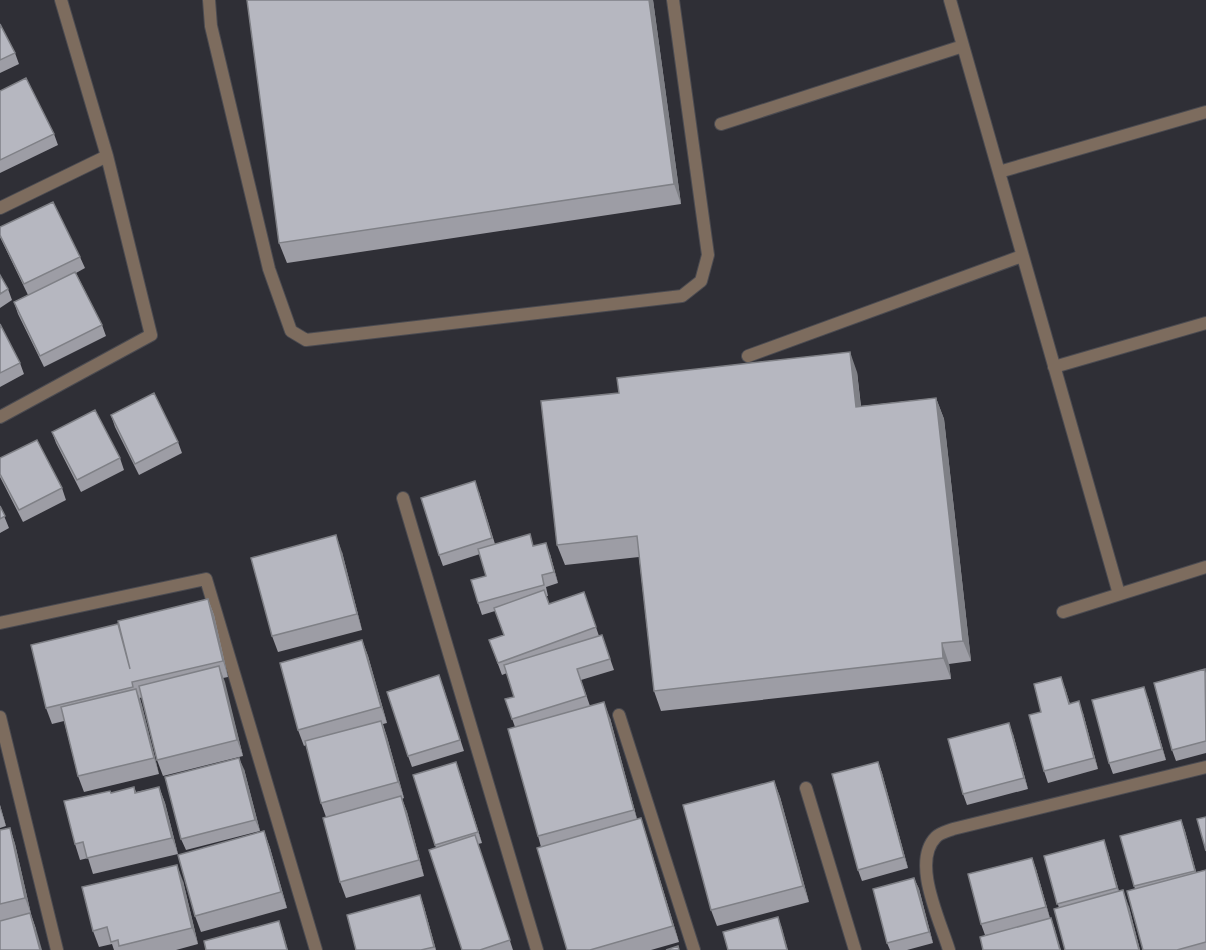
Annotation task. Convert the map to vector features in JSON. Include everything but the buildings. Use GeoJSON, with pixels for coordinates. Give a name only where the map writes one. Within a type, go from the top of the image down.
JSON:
{"type":"FeatureCollection","features":[{"type":"Feature","properties":{"kind":"street"},"geometry":{"type":"LineString","coordinates":[[0,417],[151,335],[107,156],[61,0]]}},
{"type":"Feature","properties":{"kind":"street"},"geometry":{"type":"LineString","coordinates":[[209,0],[211,26],[269,270],[291,331],[306,340],[682,296],[701,280],[708,255],[673,0]]}},
{"type":"Feature","properties":{"kind":"street"},"geometry":{"type":"LineString","coordinates":[[950,0],[1119,594]]}},
{"type":"Feature","properties":{"kind":"street"},"geometry":{"type":"LineString","coordinates":[[721,124],[963,46]]}},
{"type":"Feature","properties":{"kind":"street"},"geometry":{"type":"LineString","coordinates":[[999,172],[1206,112]]}},
{"type":"Feature","properties":{"kind":"street"},"geometry":{"type":"LineString","coordinates":[[0,208],[107,156]]}},
{"type":"Feature","properties":{"kind":"street"},"geometry":{"type":"LineString","coordinates":[[748,356],[1022,256]]}},
{"type":"Feature","properties":{"kind":"street"},"geometry":{"type":"LineString","coordinates":[[1054,367],[1206,323]]}},
{"type":"Feature","properties":{"kind":"street"},"geometry":{"type":"LineString","coordinates":[[403,498],[537,950]]}},
{"type":"Feature","properties":{"kind":"street"},"geometry":{"type":"LineString","coordinates":[[1063,612],[1206,567]]}},
{"type":"Feature","properties":{"kind":"street"},"geometry":{"type":"LineString","coordinates":[[0,623],[206,579],[316,950]]}},
{"type":"Feature","properties":{"kind":"street"},"geometry":{"type":"LineString","coordinates":[[619,716],[693,950]]}},
{"type":"Feature","properties":{"kind":"street"},"geometry":{"type":"LineString","coordinates":[[0,717],[57,950]]}},
{"type":"Feature","properties":{"kind":"street"},"geometry":{"type":"LineString","coordinates":[[949,950],[924,869],[926,852],[937,836],[953,829],[1206,767]]}},
{"type":"Feature","properties":{"kind":"street"},"geometry":{"type":"LineString","coordinates":[[806,788],[855,950]]}}]}
